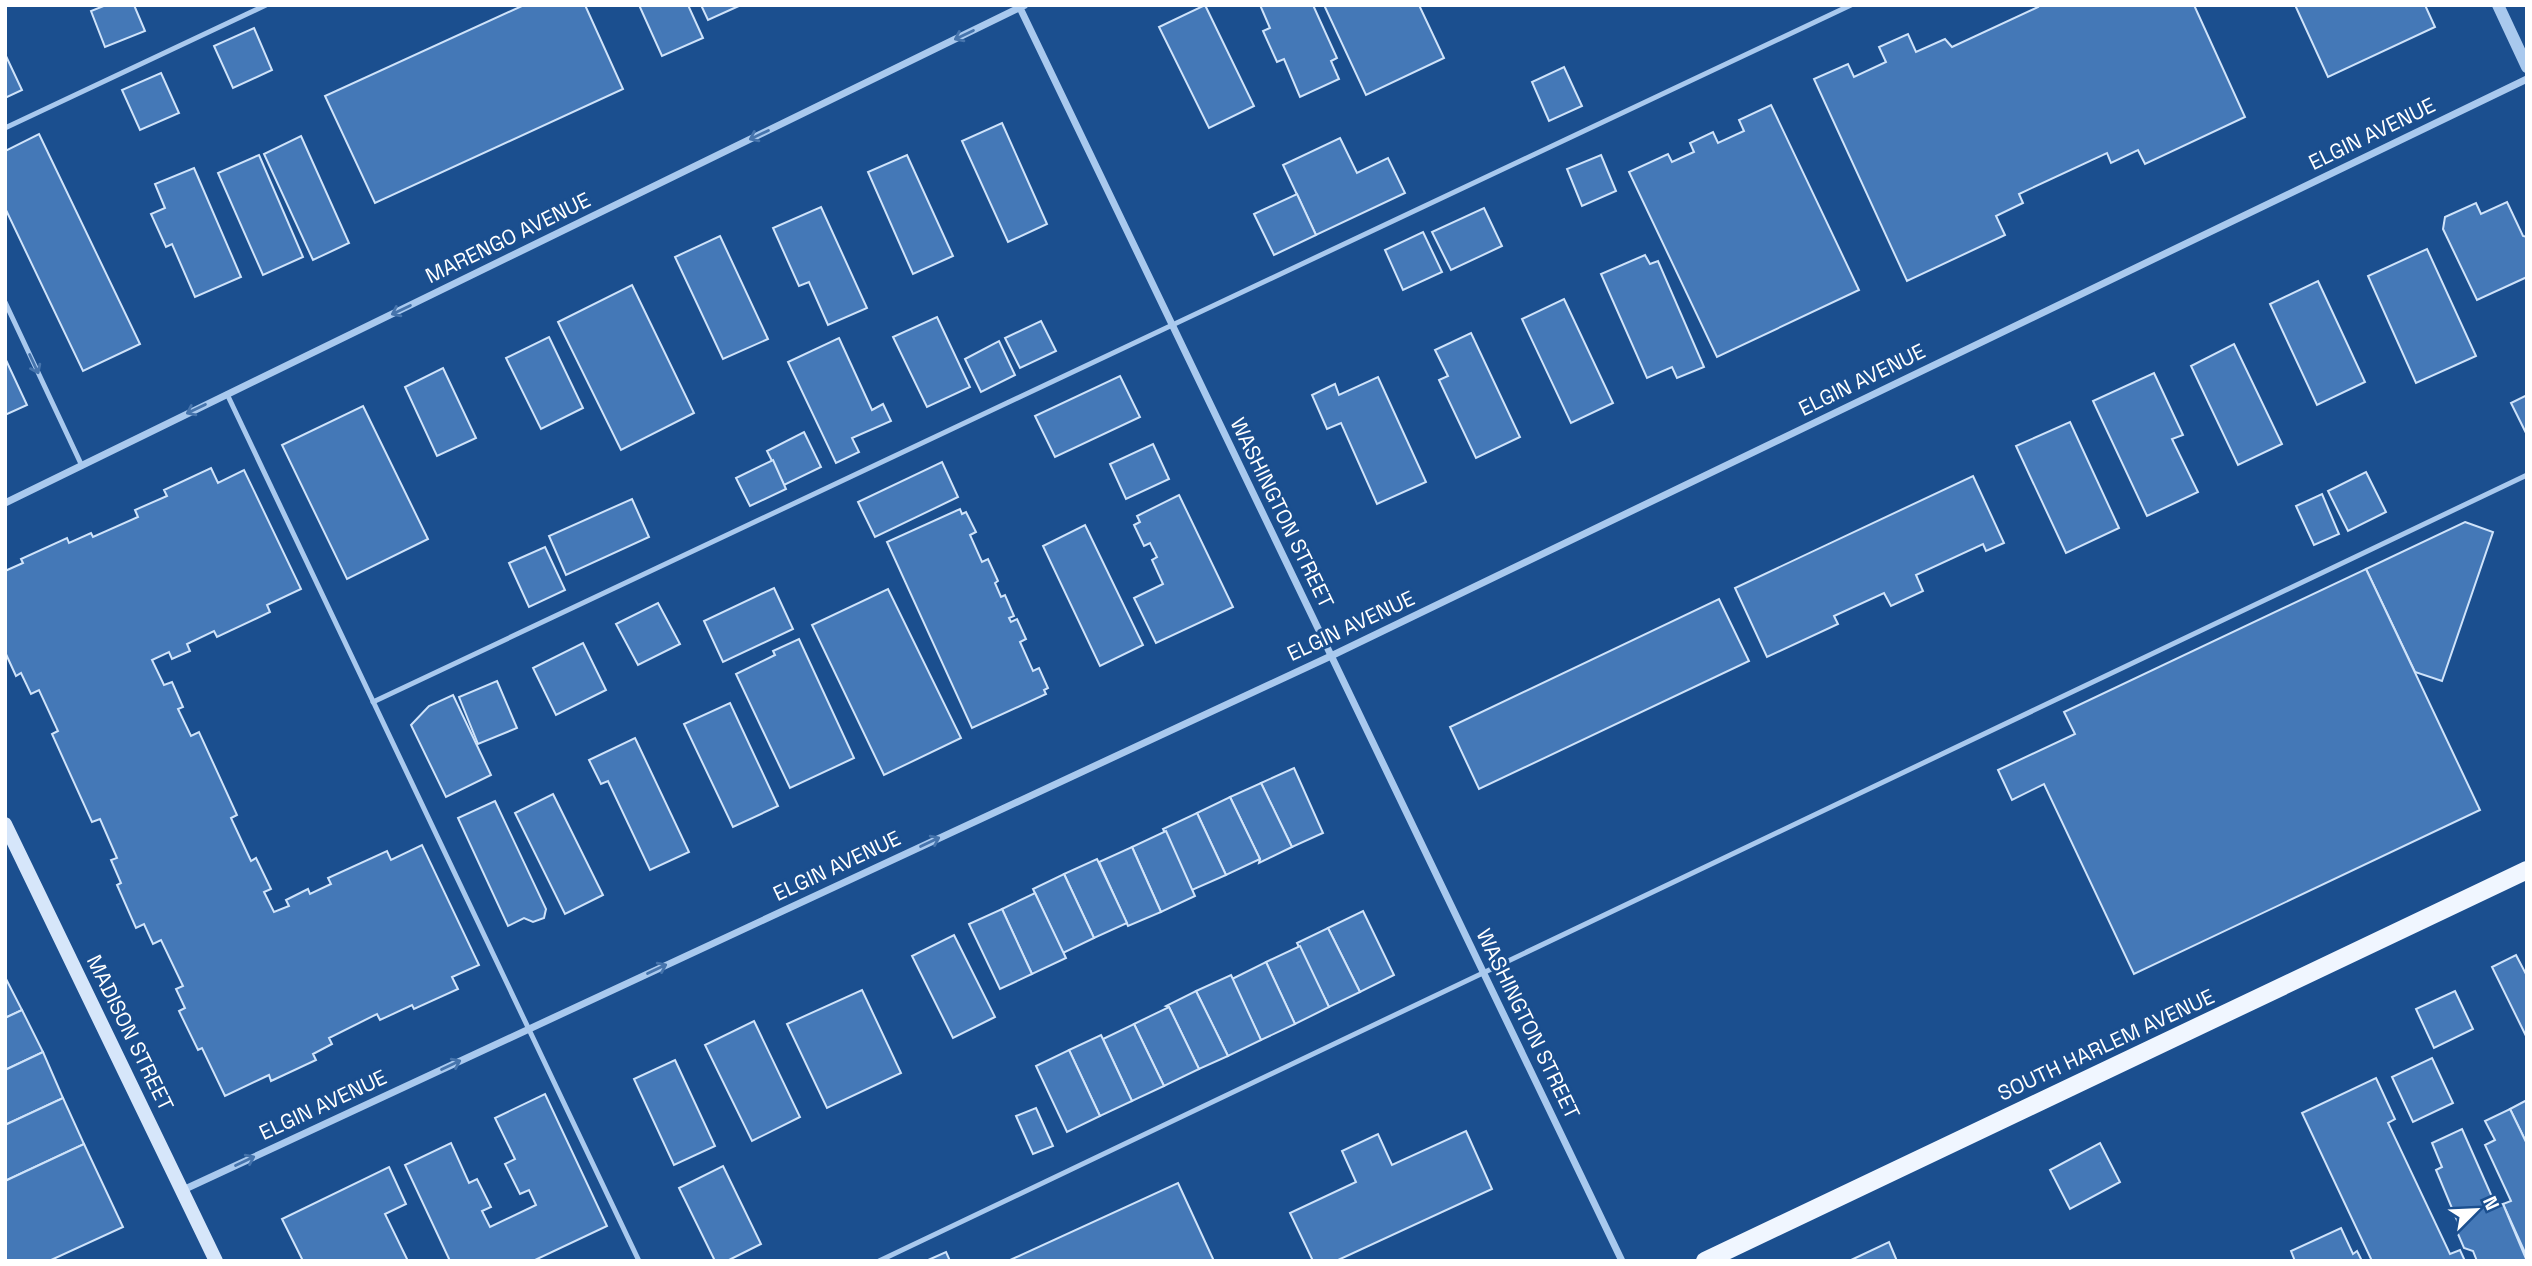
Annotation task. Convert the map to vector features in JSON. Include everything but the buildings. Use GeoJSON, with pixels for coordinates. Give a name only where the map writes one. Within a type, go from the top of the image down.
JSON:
{"type":"FeatureCollection","features":[{"type":"Feature","properties":{"kind":"main road","name":"MADISON STREET"},"geometry":{"type":"LineString","coordinates":[[5,824],[216,1261]]}},
{"type":"Feature","properties":{"kind":"main road","name":"SOUTH HARLEM AVENUE"},"geometry":{"type":"LineString","coordinates":[[1705,1261],[2527,870]]}},
{"type":"Feature","properties":{"kind":"street"},"geometry":{"type":"LineString","coordinates":[[2498,5],[2527,67]]}},
{"type":"Feature","properties":{"kind":"street","name":"WASHINGTON STREET"},"geometry":{"type":"LineString","coordinates":[[1023,7],[1172,326],[1622,1261]]}},
{"type":"Feature","properties":{"kind":"street","name":"MARENGO AVENUE"},"geometry":{"type":"LineString","coordinates":[[5,503],[1023,7]]}},
{"type":"Feature","properties":{"kind":"street","name":"ELGIN AVENUE"},"geometry":{"type":"LineString","coordinates":[[183,1189],[1331,656],[2527,79]]}},
{"type":"Feature","properties":{"kind":"lane"},"geometry":{"type":"LineString","coordinates":[[5,128],[266,5]]}},
{"type":"Feature","properties":{"kind":"lane"},"geometry":{"type":"LineString","coordinates":[[373,702],[1851,5]]}},
{"type":"Feature","properties":{"kind":"lane"},"geometry":{"type":"LineString","coordinates":[[5,302],[82,466]]}},
{"type":"Feature","properties":{"kind":"lane"},"geometry":{"type":"LineString","coordinates":[[227,394],[639,1261]]}},
{"type":"Feature","properties":{"kind":"lane"},"geometry":{"type":"LineString","coordinates":[[879,1261],[2527,475]]}}]}
